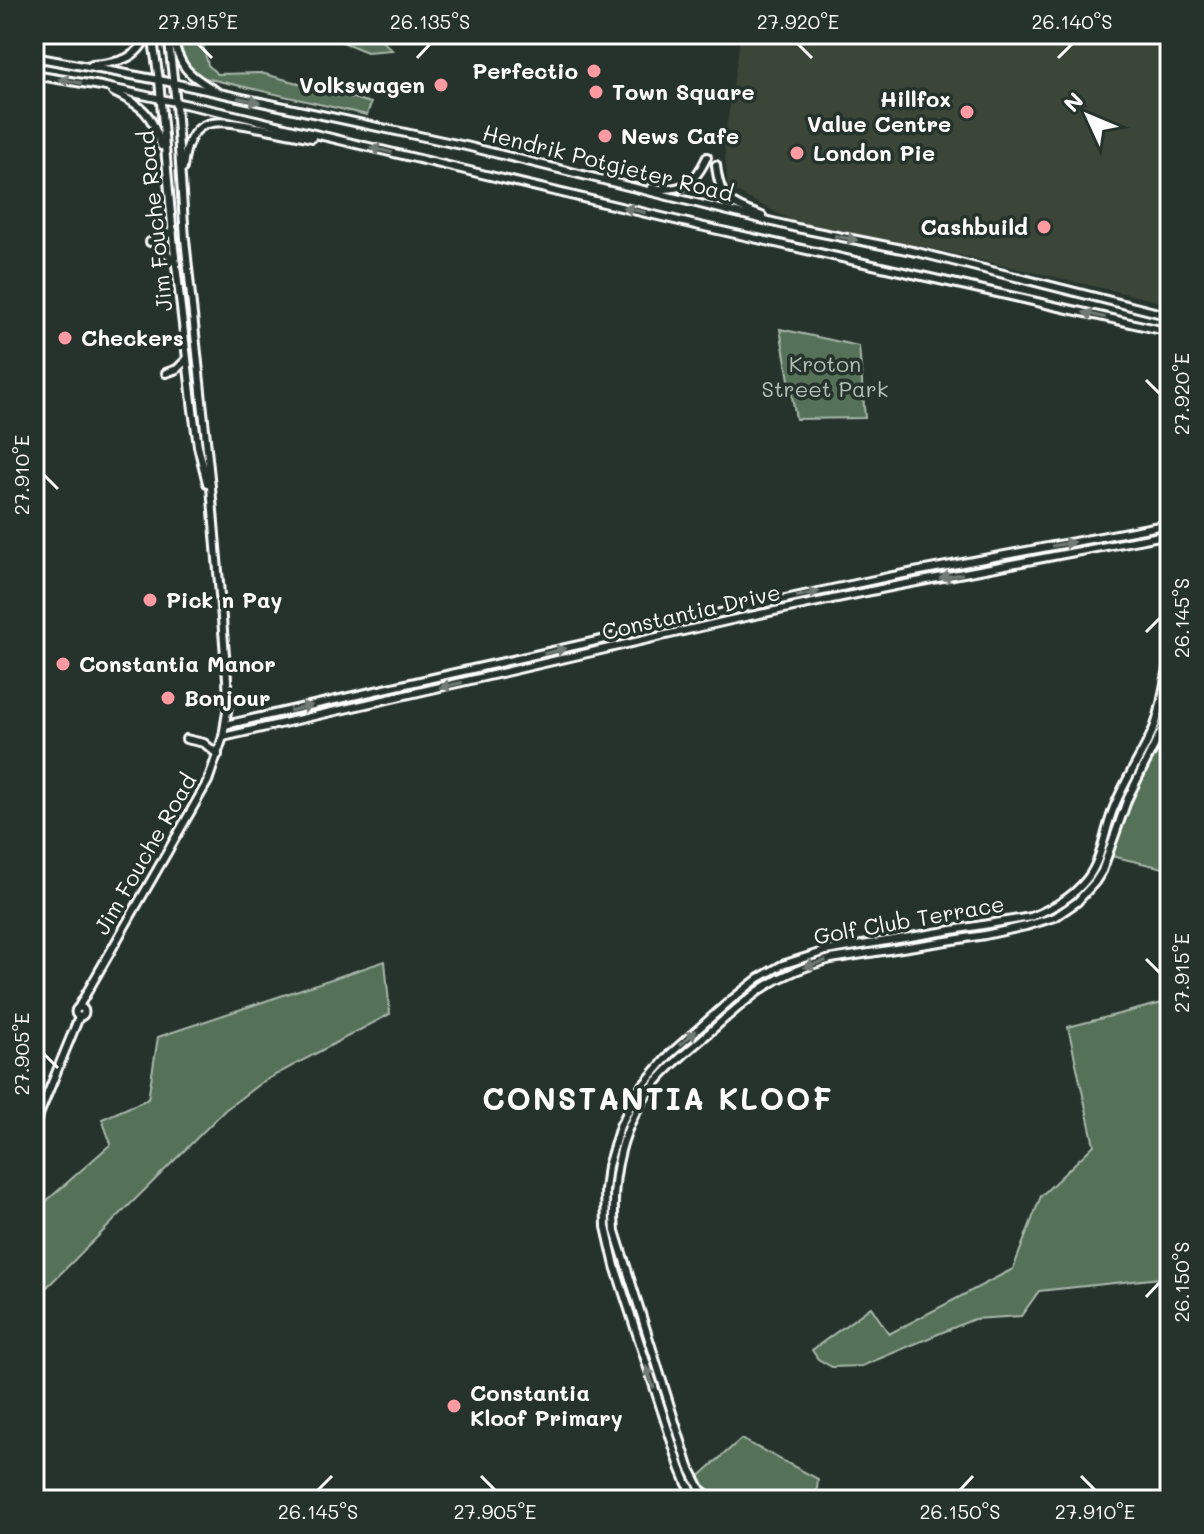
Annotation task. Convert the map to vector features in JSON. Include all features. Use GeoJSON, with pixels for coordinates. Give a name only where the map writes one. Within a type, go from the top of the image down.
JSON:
{"type":"FeatureCollection","features":[{"type":"Feature","properties":{"kind":"street"},"geometry":{"type":"LineString","coordinates":[[80,65],[131,57],[150,34]]}},
{"type":"Feature","properties":{"kind":"street","name":"Jim Fouche Road"},"geometry":{"type":"LineString","coordinates":[[150,34],[159,80],[176,264],[198,446],[211,499]]}},
{"type":"Feature","properties":{"kind":"street"},"geometry":{"type":"LineString","coordinates":[[170,34],[183,68],[220,94]]}},
{"type":"Feature","properties":{"kind":"street","name":"Jim Fouche Road"},"geometry":{"type":"LineString","coordinates":[[34,1127],[91,985],[198,801],[218,755],[225,725],[227,679],[181,196],[170,34]]}},
{"type":"Feature","properties":{"kind":"street","name":"Hendrik Potgieter Road"},"geometry":{"type":"LineString","coordinates":[[34,57],[159,80],[466,146],[797,228],[917,252],[1170,316]]}},
{"type":"Feature","properties":{"kind":"street"},"geometry":{"type":"LineString","coordinates":[[34,75],[101,86],[161,101]]}},
{"type":"Feature","properties":{"kind":"street"},"geometry":{"type":"LineString","coordinates":[[101,86],[138,104],[147,114],[156,129],[166,161]]}},
{"type":"Feature","properties":{"kind":"street","name":"Hendrik Potgieter Road"},"geometry":{"type":"LineString","coordinates":[[161,101],[235,115],[700,226],[1170,332]]}},
{"type":"Feature","properties":{"kind":"street"},"geometry":{"type":"LineString","coordinates":[[181,196],[187,146],[201,127],[214,121],[322,140],[339,140]]}},
{"type":"Feature","properties":{"kind":"street"},"geometry":{"type":"LineString","coordinates":[[620,184],[668,190],[682,187],[697,176],[707,157]]}},
{"type":"Feature","properties":{"kind":"street"},"geometry":{"type":"LineString","coordinates":[[716,165],[721,191],[731,203],[797,228]]}},
{"type":"Feature","properties":{"kind":"street"},"geometry":{"type":"LineString","coordinates":[[173,230],[152,243],[166,252],[176,264]]}},
{"type":"Feature","properties":{"kind":"street"},"geometry":{"type":"LineString","coordinates":[[166,373],[187,359]]}},
{"type":"Feature","properties":{"kind":"street","name":"Constantia Drive"},"geometry":{"type":"LineString","coordinates":[[225,725],[758,604],[1170,524]]}},
{"type":"Feature","properties":{"kind":"street","name":"Constantia Drive"},"geometry":{"type":"LineString","coordinates":[[223,737],[744,617],[1170,534]]}},
{"type":"Feature","properties":{"kind":"street","name":"Golf Club Terrace"},"geometry":{"type":"LineString","coordinates":[[700,1500],[687,1484],[680,1467],[615,1266],[606,1227],[608,1166],[627,1110],[670,1054],[746,988],[782,965],[826,951],[1031,917],[1062,903],[1089,877],[1095,866],[1124,785],[1159,715],[1170,662]]}},
{"type":"Feature","properties":{"kind":"street","name":"Golf Club Terrace"},"geometry":{"type":"LineString","coordinates":[[714,1500],[701,1490],[689,1467],[617,1243],[614,1212],[617,1166],[624,1138],[638,1109],[656,1082],[682,1056],[753,994],[784,975],[831,959],[1026,926],[1055,917],[1077,902],[1102,871],[1128,798],[1161,732],[1170,698]]}},
{"type":"Feature","properties":{"kind":"street"},"geometry":{"type":"LineString","coordinates":[[186,739],[204,743],[218,755]]}},
{"type":"Feature","properties":{"kind":"shaded area"},"geometry":{"type":"Polygon","coordinates":[[[741,34],[1170,34],[1170,304],[925,247],[797,223],[728,188],[724,143],[741,34]]]}},
{"type":"Feature","properties":{"kind":"green space"},"geometry":{"type":"Polygon","coordinates":[[[175,34],[221,34],[202,41],[208,65],[217,74],[261,73],[371,103],[367,115],[201,77],[184,58],[175,34]]]}},
{"type":"Feature","properties":{"kind":"green space"},"geometry":{"type":"Polygon","coordinates":[[[323,34],[375,34],[392,50],[367,52],[323,34]]]}},
{"type":"Feature","properties":{"kind":"green space","name":"Kroton Street Park"},"geometry":{"type":"Polygon","coordinates":[[[780,329],[859,346],[865,418],[796,419],[780,329]]]}},
{"type":"Feature","properties":{"kind":"green space"},"geometry":{"type":"Polygon","coordinates":[[[1162,749],[1170,752],[1170,880],[1168,869],[1111,856],[1138,783],[1162,749]]]}},
{"type":"Feature","properties":{"kind":"green space"},"geometry":{"type":"Polygon","coordinates":[[[385,961],[390,1014],[262,1082],[225,1110],[34,1300],[34,1212],[111,1144],[102,1119],[148,1099],[158,1037],[385,961]]]}},
{"type":"Feature","properties":{"kind":"green space"},"geometry":{"type":"Polygon","coordinates":[[[1170,992],[1170,1277],[1039,1291],[1021,1316],[974,1319],[862,1366],[832,1367],[818,1359],[812,1350],[871,1307],[889,1334],[1013,1269],[1041,1196],[1094,1145],[1068,1027],[1162,1003],[1170,992]]]}},
{"type":"Feature","properties":{"kind":"green space"},"geometry":{"type":"Polygon","coordinates":[[[741,1439],[818,1479],[816,1500],[714,1500],[695,1480],[741,1439]]]}},
{"type":"Feature","properties":{"kind":"place","name":"Perfectio"},"geometry":{"type":"Point","coordinates":[594,71]}},
{"type":"Feature","properties":{"kind":"place","name":"Volkswagen"},"geometry":{"type":"Point","coordinates":[441,85]}},
{"type":"Feature","properties":{"kind":"place","name":"Town Square"},"geometry":{"type":"Point","coordinates":[596,92]}},
{"type":"Feature","properties":{"kind":"place","name":"Hillfox Value Centre"},"geometry":{"type":"Point","coordinates":[967,112]}},
{"type":"Feature","properties":{"kind":"place","name":"News Cafe"},"geometry":{"type":"Point","coordinates":[605,136]}},
{"type":"Feature","properties":{"kind":"place","name":"London Pie"},"geometry":{"type":"Point","coordinates":[797,153]}},
{"type":"Feature","properties":{"kind":"place","name":"Cashbuild"},"geometry":{"type":"Point","coordinates":[1044,227]}},
{"type":"Feature","properties":{"kind":"place","name":"Checkers"},"geometry":{"type":"Point","coordinates":[65,338]}},
{"type":"Feature","properties":{"kind":"place","name":"Pick n Pay"},"geometry":{"type":"Point","coordinates":[150,600]}},
{"type":"Feature","properties":{"kind":"place","name":"Constantia Manor"},"geometry":{"type":"Point","coordinates":[63,664]}},
{"type":"Feature","properties":{"kind":"place","name":"Bonjour"},"geometry":{"type":"Point","coordinates":[168,698]}},
{"type":"Feature","properties":{"kind":"place","name":"Constantia Kloof Primary"},"geometry":{"type":"Point","coordinates":[454,1406]}},
{"type":"Feature","properties":{"kind":"district","name":"CONSTANTIA KLOOF"},"geometry":{"type":"Point","coordinates":[658,1100]}}]}
